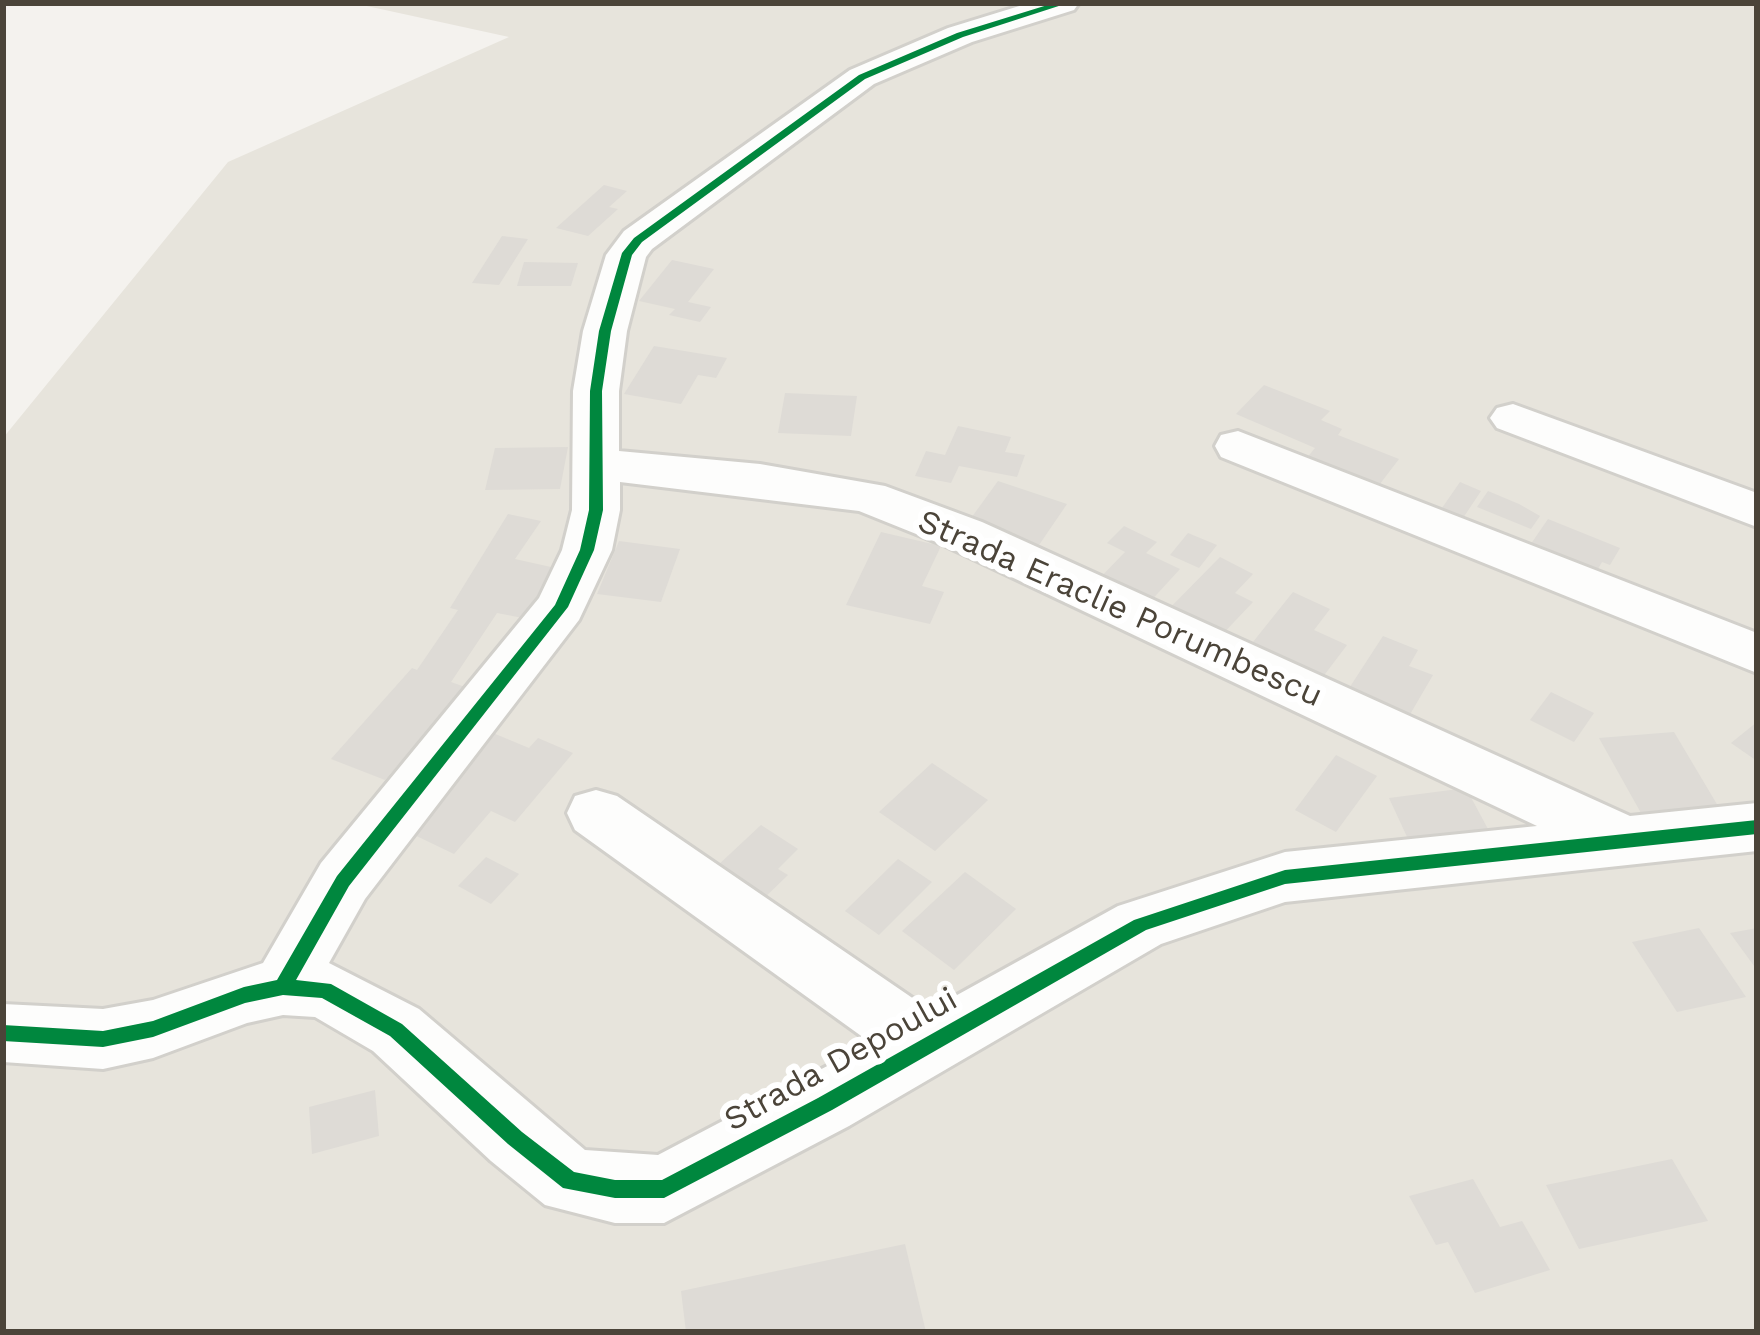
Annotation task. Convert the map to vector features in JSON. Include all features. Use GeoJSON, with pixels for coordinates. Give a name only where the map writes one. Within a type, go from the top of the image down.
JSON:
{"type":"FeatureCollection","features":[{"type":"Feature","properties":{"kind":"street"},"geometry":{"type":"LineString","coordinates":[[283,987],[343,881],[561,607],[587,550],[596,510],[596,391],[615,285],[626,255],[638,240],[862,77],[960,35],[1063,3]]}},
{"type":"Feature","properties":{"kind":"street"},"geometry":{"type":"LineString","coordinates":[[1513,418],[1757,511]]}},
{"type":"Feature","properties":{"kind":"street"},"geometry":{"type":"LineString","coordinates":[[1238,446],[1757,654]]}},
{"type":"Feature","properties":{"kind":"street","name":"Strada Eraclie Porumbescu"},"geometry":{"type":"LineString","coordinates":[[595,464],[760,480],[868,497],[964,534],[1621,839]]}},
{"type":"Feature","properties":{"kind":"street"},"geometry":{"type":"LineString","coordinates":[[596,813],[927,1045]]}},
{"type":"Feature","properties":{"kind":"street","name":"Strada Depoului"},"geometry":{"type":"LineString","coordinates":[[3,1033],[103,1040],[283,987],[325,990],[396,1030],[570,1181],[615,1189],[664,1189],[1140,926],[1285,877],[1757,826]]}},
{"type":"Feature","properties":{"kind":"shaded area"},"geometry":{"type":"Polygon","coordinates":[[[353,3],[1757,3],[1757,1332],[3,1332],[3,438],[228,162],[509,37],[353,3]]]}},
{"type":"Feature","properties":{"kind":"building"},"geometry":{"type":"Polygon","coordinates":[[[604,185],[627,191],[609,207],[618,209],[588,236],[556,228],[604,185]]]}},
{"type":"Feature","properties":{"kind":"building"},"geometry":{"type":"Polygon","coordinates":[[[502,236],[528,239],[499,285],[472,283],[502,236]]]}},
{"type":"Feature","properties":{"kind":"building"},"geometry":{"type":"Polygon","coordinates":[[[672,260],[714,269],[688,302],[711,307],[700,322],[669,315],[675,309],[639,301],[672,260]]]}},
{"type":"Feature","properties":{"kind":"building"},"geometry":{"type":"Polygon","coordinates":[[[524,262],[578,263],[571,286],[517,286],[524,262]]]}},
{"type":"Feature","properties":{"kind":"building"},"geometry":{"type":"Polygon","coordinates":[[[654,346],[727,358],[716,378],[698,375],[681,404],[624,394],[654,346]]]}},
{"type":"Feature","properties":{"kind":"building"},"geometry":{"type":"Polygon","coordinates":[[[1264,385],[1330,411],[1321,420],[1342,429],[1338,435],[1399,459],[1373,493],[1302,464],[1315,448],[1236,414],[1264,385]]]}},
{"type":"Feature","properties":{"kind":"building"},"geometry":{"type":"Polygon","coordinates":[[[785,393],[857,396],[851,436],[778,433],[785,393]]]}},
{"type":"Feature","properties":{"kind":"building"},"geometry":{"type":"Polygon","coordinates":[[[958,426],[1011,437],[1005,452],[1025,455],[1017,477],[959,466],[951,483],[915,476],[926,451],[945,455],[958,426]]]}},
{"type":"Feature","properties":{"kind":"building"},"geometry":{"type":"Polygon","coordinates":[[[568,447],[560,489],[485,490],[495,448],[568,447]]]}},
{"type":"Feature","properties":{"kind":"building"},"geometry":{"type":"Polygon","coordinates":[[[998,481],[1067,504],[1039,545],[969,521],[998,481]]]}},
{"type":"Feature","properties":{"kind":"building"},"geometry":{"type":"Polygon","coordinates":[[[1460,482],[1481,491],[1455,530],[1433,521],[1460,482]]]}},
{"type":"Feature","properties":{"kind":"building"},"geometry":{"type":"Polygon","coordinates":[[[1488,491],[1540,516],[1531,529],[1477,507],[1488,491]]]}},
{"type":"Feature","properties":{"kind":"building"},"geometry":{"type":"Polygon","coordinates":[[[508,514],[541,521],[515,559],[560,569],[528,619],[497,613],[451,682],[465,687],[385,780],[331,759],[412,668],[417,670],[458,610],[450,608],[508,514]]]}},
{"type":"Feature","properties":{"kind":"building"},"geometry":{"type":"Polygon","coordinates":[[[1548,519],[1620,548],[1610,565],[1602,562],[1591,581],[1524,554],[1548,519]]]}},
{"type":"Feature","properties":{"kind":"building"},"geometry":{"type":"Polygon","coordinates":[[[1124,526],[1157,542],[1146,553],[1180,569],[1147,605],[1097,581],[1125,552],[1107,543],[1124,526]]]}},
{"type":"Feature","properties":{"kind":"building"},"geometry":{"type":"Polygon","coordinates":[[[881,532],[941,546],[922,586],[944,592],[930,624],[846,605],[881,532]]]}},
{"type":"Feature","properties":{"kind":"building"},"geometry":{"type":"Polygon","coordinates":[[[1188,533],[1217,545],[1199,568],[1170,555],[1188,533]]]}},
{"type":"Feature","properties":{"kind":"building"},"geometry":{"type":"Polygon","coordinates":[[[619,541],[680,549],[661,602],[597,594],[619,541]]]}},
{"type":"Feature","properties":{"kind":"building"},"geometry":{"type":"Polygon","coordinates":[[[1220,557],[1253,574],[1235,593],[1253,602],[1216,641],[1164,614],[1220,557]]]}},
{"type":"Feature","properties":{"kind":"building"},"geometry":{"type":"Polygon","coordinates":[[[1293,592],[1330,609],[1314,630],[1347,645],[1316,686],[1245,652],[1293,592]]]}},
{"type":"Feature","properties":{"kind":"building"},"geometry":{"type":"Polygon","coordinates":[[[1383,636],[1418,650],[1409,666],[1433,675],[1405,723],[1344,696],[1383,636]]]}},
{"type":"Feature","properties":{"kind":"building"},"geometry":{"type":"Polygon","coordinates":[[[1551,692],[1594,713],[1574,742],[1530,720],[1551,692]]]}},
{"type":"Feature","properties":{"kind":"building"},"geometry":{"type":"Polygon","coordinates":[[[1757,722],[1757,761],[1731,743],[1757,722]]]}},
{"type":"Feature","properties":{"kind":"building"},"geometry":{"type":"Polygon","coordinates":[[[1674,732],[1718,806],[1641,813],[1599,738],[1674,732]]]}},
{"type":"Feature","properties":{"kind":"building"},"geometry":{"type":"Polygon","coordinates":[[[493,733],[529,748],[538,738],[573,753],[515,822],[491,811],[454,854],[404,830],[493,733]]]}},
{"type":"Feature","properties":{"kind":"building"},"geometry":{"type":"Polygon","coordinates":[[[1336,755],[1377,776],[1336,832],[1295,810],[1336,755]]]}},
{"type":"Feature","properties":{"kind":"building"},"geometry":{"type":"Polygon","coordinates":[[[932,763],[988,800],[935,851],[879,812],[932,763]]]}},
{"type":"Feature","properties":{"kind":"building"},"geometry":{"type":"Polygon","coordinates":[[[1466,788],[1496,844],[1415,854],[1389,798],[1466,788]]]}},
{"type":"Feature","properties":{"kind":"building"},"geometry":{"type":"Polygon","coordinates":[[[761,825],[798,849],[778,869],[788,875],[761,901],[715,868],[761,825]]]}},
{"type":"Feature","properties":{"kind":"building"},"geometry":{"type":"Polygon","coordinates":[[[486,857],[519,874],[491,904],[458,886],[486,857]]]}},
{"type":"Feature","properties":{"kind":"building"},"geometry":{"type":"Polygon","coordinates":[[[898,859],[932,882],[879,935],[845,911],[898,859]]]}},
{"type":"Feature","properties":{"kind":"building"},"geometry":{"type":"Polygon","coordinates":[[[965,872],[1016,909],[954,970],[902,931],[965,872]]]}},
{"type":"Feature","properties":{"kind":"building"},"geometry":{"type":"Polygon","coordinates":[[[1699,928],[1746,997],[1677,1012],[1632,942],[1699,928]]]}},
{"type":"Feature","properties":{"kind":"building"},"geometry":{"type":"Polygon","coordinates":[[[1757,928],[1757,970],[1730,933],[1757,928]]]}},
{"type":"Feature","properties":{"kind":"building"},"geometry":{"type":"Polygon","coordinates":[[[375,1090],[379,1136],[312,1154],[309,1107],[375,1090]]]}},
{"type":"Feature","properties":{"kind":"building"},"geometry":{"type":"Polygon","coordinates":[[[1672,1159],[1708,1221],[1579,1249],[1546,1185],[1672,1159]]]}},
{"type":"Feature","properties":{"kind":"building"},"geometry":{"type":"Polygon","coordinates":[[[1473,1179],[1500,1227],[1522,1221],[1550,1270],[1475,1293],[1448,1242],[1436,1245],[1409,1196],[1473,1179]]]}},
{"type":"Feature","properties":{"kind":"building"},"geometry":{"type":"Polygon","coordinates":[[[905,1244],[926,1332],[686,1332],[681,1291],[905,1244]]]}},
{"type":"Feature","properties":{"kind":"cycle path"},"geometry":{"type":"LineString","coordinates":[[283,987],[343,881],[561,607],[587,550],[596,510],[596,391],[605,331],[626,255],[638,240],[862,77],[960,35],[1063,3]]}},
{"type":"Feature","properties":{"kind":"cycle path"},"geometry":{"type":"LineString","coordinates":[[3,1033],[103,1039],[153,1029],[244,995],[283,987],[325,990],[396,1030],[570,1181],[615,1189],[664,1189],[825,1104],[1140,925],[1285,877],[1757,827]]}}]}
